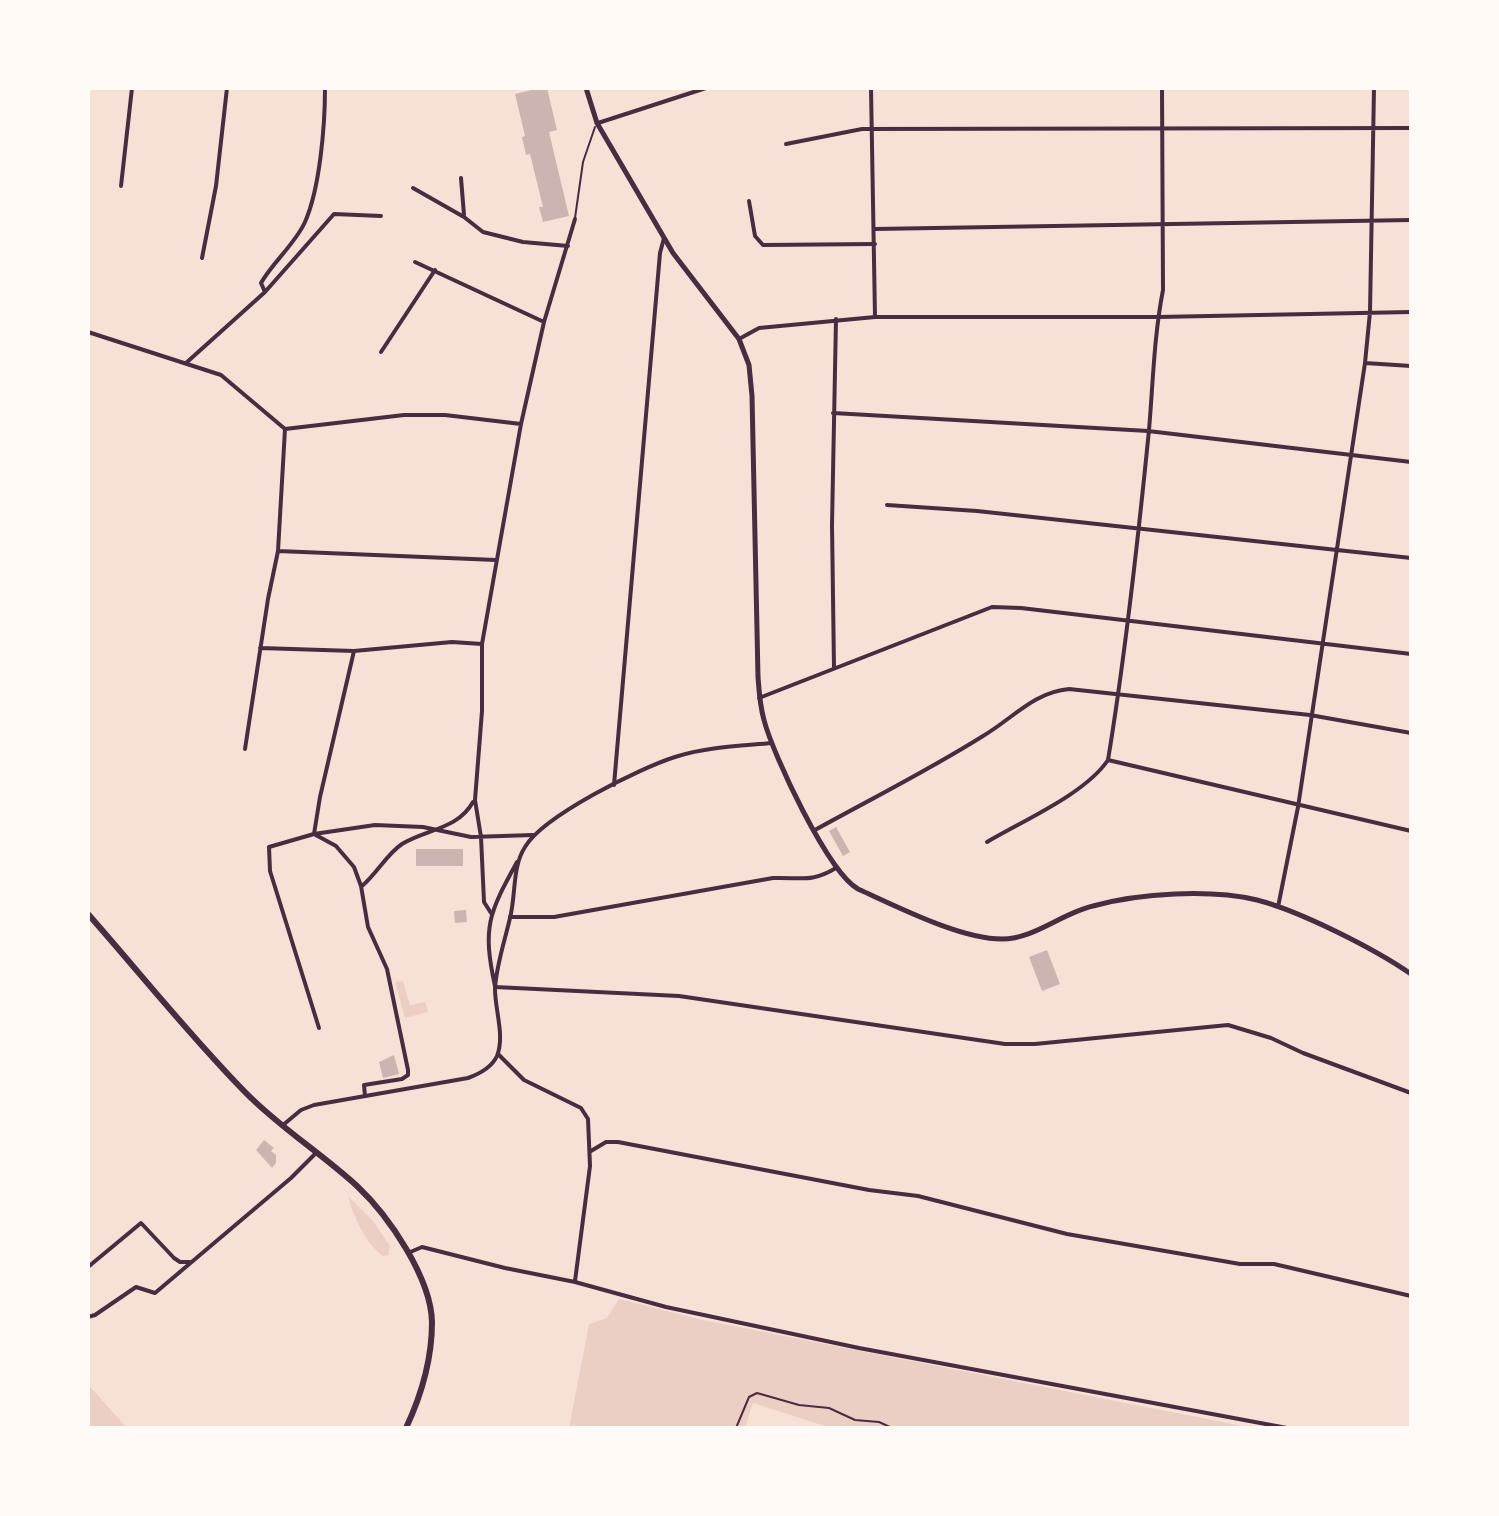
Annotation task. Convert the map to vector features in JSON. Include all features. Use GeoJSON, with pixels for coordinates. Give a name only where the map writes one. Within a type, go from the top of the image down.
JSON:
{"type":"FeatureCollection","features":[{"type":"Feature","properties":{"kind":"main road"},"geometry":{"type":"LineString","coordinates":[[586,88],[597,123],[664,238],[686,273],[739,339],[747,356],[751,379],[759,698],[772,743],[815,830],[836,868],[848,882],[940,924],[1000,939],[1026,934],[1078,910],[1124,900],[1205,895],[1246,898],[1278,907],[1344,937],[1411,974]]}},
{"type":"Feature","properties":{"kind":"main road"},"geometry":{"type":"LineString","coordinates":[[88,914],[235,1081],[375,1204],[408,1253],[424,1290],[432,1323],[424,1379],[406,1428]]}},
{"type":"Feature","properties":{"kind":"street"},"geometry":{"type":"LineString","coordinates":[[121,186],[132,88]]}},
{"type":"Feature","properties":{"kind":"street"},"geometry":{"type":"LineString","coordinates":[[202,258],[216,186],[227,88]]}},
{"type":"Feature","properties":{"kind":"street"},"geometry":{"type":"LineString","coordinates":[[265,292],[261,283],[304,225],[313,197],[325,112],[325,88]]}},
{"type":"Feature","properties":{"kind":"street"},"geometry":{"type":"LineString","coordinates":[[597,123],[706,88]]}},
{"type":"Feature","properties":{"kind":"street"},"geometry":{"type":"LineString","coordinates":[[871,88],[875,317]]}},
{"type":"Feature","properties":{"kind":"street"},"geometry":{"type":"LineString","coordinates":[[987,842],[1084,785],[1099,774],[1108,760],[1127,620],[1163,290],[1162,88]]}},
{"type":"Feature","properties":{"kind":"street"},"geometry":{"type":"LineString","coordinates":[[1278,907],[1298,807],[1365,363],[1370,312],[1374,88]]}},
{"type":"Feature","properties":{"kind":"street"},"geometry":{"type":"LineString","coordinates":[[786,144],[862,129],[1411,128]]}},
{"type":"Feature","properties":{"kind":"street"},"geometry":{"type":"LineString","coordinates":[[461,178],[464,217]]}},
{"type":"Feature","properties":{"kind":"street"},"geometry":{"type":"LineString","coordinates":[[413,188],[464,217],[483,232],[523,242],[569,246]]}},
{"type":"Feature","properties":{"kind":"street"},"geometry":{"type":"LineString","coordinates":[[749,201],[755,236],[763,245],[875,244]]}},
{"type":"Feature","properties":{"kind":"street"},"geometry":{"type":"LineString","coordinates":[[186,363],[265,292],[334,214],[381,216]]}},
{"type":"Feature","properties":{"kind":"street"},"geometry":{"type":"LineString","coordinates":[[491,913],[484,902],[481,837],[475,800],[482,711],[482,644],[521,424],[544,322],[575,219]]}},
{"type":"Feature","properties":{"kind":"street"},"geometry":{"type":"LineString","coordinates":[[875,229],[1411,220]]}},
{"type":"Feature","properties":{"kind":"street"},"geometry":{"type":"LineString","coordinates":[[614,785],[639,474],[664,238]]}},
{"type":"Feature","properties":{"kind":"street"},"geometry":{"type":"LineString","coordinates":[[415,262],[544,322]]}},
{"type":"Feature","properties":{"kind":"street"},"geometry":{"type":"LineString","coordinates":[[381,352],[435,270]]}},
{"type":"Feature","properties":{"kind":"street"},"geometry":{"type":"LineString","coordinates":[[739,339],[759,328],[875,317],[1158,317],[1411,312]]}},
{"type":"Feature","properties":{"kind":"street"},"geometry":{"type":"LineString","coordinates":[[834,668],[833,413],[836,319]]}},
{"type":"Feature","properties":{"kind":"street"},"geometry":{"type":"LineString","coordinates":[[88,332],[221,375],[285,429],[404,415],[445,415],[521,424]]}},
{"type":"Feature","properties":{"kind":"street"},"geometry":{"type":"LineString","coordinates":[[1365,363],[1411,366]]}},
{"type":"Feature","properties":{"kind":"street"},"geometry":{"type":"LineString","coordinates":[[833,413],[1148,431],[1411,462]]}},
{"type":"Feature","properties":{"kind":"street"},"geometry":{"type":"LineString","coordinates":[[245,749],[278,551],[285,429]]}},
{"type":"Feature","properties":{"kind":"street"},"geometry":{"type":"LineString","coordinates":[[887,505],[977,511],[1411,558]]}},
{"type":"Feature","properties":{"kind":"street"},"geometry":{"type":"LineString","coordinates":[[278,551],[496,560]]}},
{"type":"Feature","properties":{"kind":"street"},"geometry":{"type":"LineString","coordinates":[[759,698],[992,607],[1411,654]]}},
{"type":"Feature","properties":{"kind":"street"},"geometry":{"type":"LineString","coordinates":[[260,648],[354,651],[452,642],[482,644]]}},
{"type":"Feature","properties":{"kind":"street"},"geometry":{"type":"LineString","coordinates":[[314,834],[354,651]]}},
{"type":"Feature","properties":{"kind":"street"},"geometry":{"type":"LineString","coordinates":[[815,830],[983,736],[1042,695],[1069,689],[1310,715],[1411,733]]}},
{"type":"Feature","properties":{"kind":"street"},"geometry":{"type":"LineString","coordinates":[[283,1125],[307,1107],[468,1078],[486,1069],[498,1054],[499,1032],[487,935],[491,913],[533,835],[557,816],[675,757],[712,749],[772,743]]}},
{"type":"Feature","properties":{"kind":"street"},"geometry":{"type":"LineString","coordinates":[[1108,760],[1298,807],[1411,831]]}},
{"type":"Feature","properties":{"kind":"street"},"geometry":{"type":"LineString","coordinates":[[361,886],[376,874],[393,851],[467,813],[475,800]]}},
{"type":"Feature","properties":{"kind":"street"},"geometry":{"type":"LineString","coordinates":[[319,1028],[270,871],[269,847],[314,834],[375,825],[407,825],[461,836],[533,835]]}},
{"type":"Feature","properties":{"kind":"street"},"geometry":{"type":"LineString","coordinates":[[314,834],[345,854],[354,867],[361,886],[368,927],[387,969],[408,1070],[408,1075],[402,1079],[364,1085],[365,1096]]}},
{"type":"Feature","properties":{"kind":"street"},"geometry":{"type":"LineString","coordinates":[[495,987],[518,860]]}},
{"type":"Feature","properties":{"kind":"street"},"geometry":{"type":"LineString","coordinates":[[510,917],[554,917],[773,878],[809,880],[836,868]]}},
{"type":"Feature","properties":{"kind":"street"},"geometry":{"type":"LineString","coordinates":[[495,987],[679,996],[1005,1044],[1035,1044],[1228,1025],[1271,1038],[1411,1093]]}},
{"type":"Feature","properties":{"kind":"street"},"geometry":{"type":"LineString","coordinates":[[498,1054],[534,1087],[581,1108],[588,1119],[587,1138],[591,1151],[575,1282]]}},
{"type":"Feature","properties":{"kind":"street"},"geometry":{"type":"LineString","coordinates":[[591,1151],[606,1142],[618,1142],[869,1190],[918,1196],[1067,1234],[1240,1264],[1274,1264],[1411,1296]]}},
{"type":"Feature","properties":{"kind":"street"},"geometry":{"type":"LineString","coordinates":[[88,1317],[136,1287],[155,1293],[236,1226],[317,1152]]}},
{"type":"Feature","properties":{"kind":"street"},"geometry":{"type":"LineString","coordinates":[[88,1267],[141,1223],[174,1258],[180,1262],[190,1262]]}},
{"type":"Feature","properties":{"kind":"street"},"geometry":{"type":"LineString","coordinates":[[408,1253],[422,1247],[575,1282],[666,1307],[859,1348],[1287,1428]]}},
{"type":"Feature","properties":{"kind":"lane"},"geometry":{"type":"LineString","coordinates":[[575,219],[583,162],[597,123]]}},
{"type":"Feature","properties":{"kind":"path"},"geometry":{"type":"LineString","coordinates":[[736,1428],[749,1397],[757,1393],[799,1405],[829,1408],[855,1420],[879,1422],[892,1428]]}},
{"type":"Feature","properties":{"kind":"shaded area"},"geometry":{"type":"Polygon","coordinates":[[[403,981],[410,1005],[425,1002],[428,1012],[405,1018],[395,982],[403,981]]]}},
{"type":"Feature","properties":{"kind":"shaded area"},"geometry":{"type":"Polygon","coordinates":[[[348,1196],[373,1221],[390,1246],[388,1255],[383,1256],[366,1237],[348,1196]]]}},
{"type":"Feature","properties":{"kind":"shaded area"},"geometry":{"type":"Polygon","coordinates":[[[619,1299],[703,1320],[1253,1428],[831,1428],[753,1403],[745,1428],[569,1428],[589,1324],[607,1318],[619,1299]]]}},
{"type":"Feature","properties":{"kind":"shaded area"},"geometry":{"type":"Polygon","coordinates":[[[88,1385],[93,1390],[127,1428],[88,1428],[88,1385]]]}},
{"type":"Feature","properties":{"kind":"building"},"geometry":{"type":"Polygon","coordinates":[[[547,88],[557,130],[549,132],[569,216],[543,222],[539,207],[543,207],[530,154],[526,155],[515,94],[547,88]]]}},
{"type":"Feature","properties":{"kind":"building"},"geometry":{"type":"Polygon","coordinates":[[[836,827],[850,852],[843,856],[829,831],[836,827]]]}},
{"type":"Feature","properties":{"kind":"building"},"geometry":{"type":"Polygon","coordinates":[[[416,849],[463,849],[463,866],[416,866],[416,849]]]}},
{"type":"Feature","properties":{"kind":"building"},"geometry":{"type":"Polygon","coordinates":[[[466,910],[467,922],[455,923],[454,911],[466,910]]]}},
{"type":"Feature","properties":{"kind":"building"},"geometry":{"type":"Polygon","coordinates":[[[1047,950],[1060,984],[1042,991],[1029,957],[1047,950]]]}},
{"type":"Feature","properties":{"kind":"building"},"geometry":{"type":"Polygon","coordinates":[[[394,1055],[399,1074],[383,1078],[379,1062],[394,1055]]]}},
{"type":"Feature","properties":{"kind":"building"},"geometry":{"type":"Polygon","coordinates":[[[264,1140],[274,1148],[271,1151],[276,1155],[272,1168],[256,1150],[264,1140]]]}}]}
